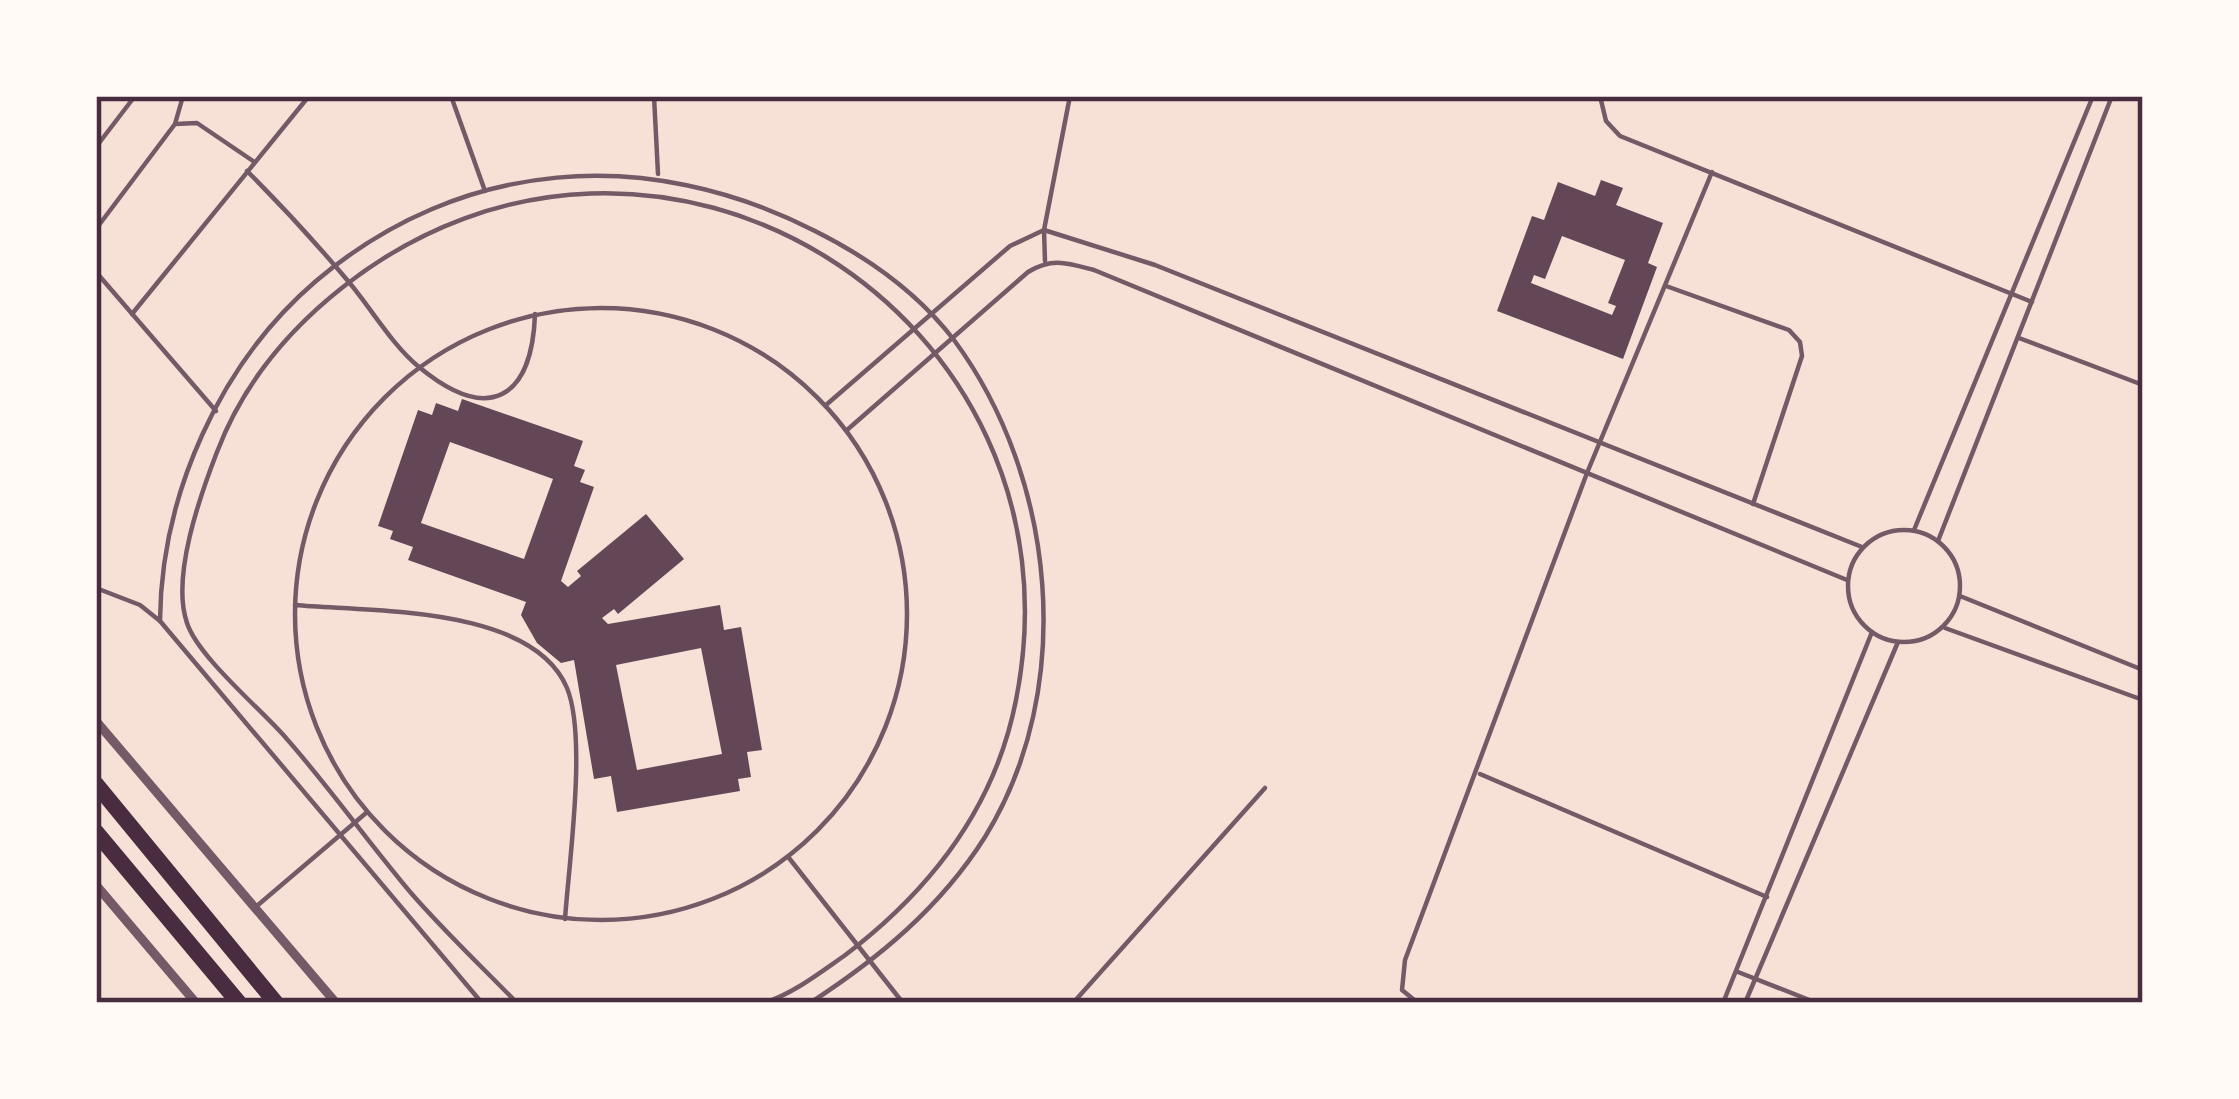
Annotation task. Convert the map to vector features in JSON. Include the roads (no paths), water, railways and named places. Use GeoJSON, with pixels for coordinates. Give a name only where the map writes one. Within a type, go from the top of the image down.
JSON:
{"type":"FeatureCollection","features":[{"type":"Feature","properties":{"kind":"highway"},"geometry":{"type":"LineString","coordinates":[[96,784],[276,1003]]}},
{"type":"Feature","properties":{"kind":"highway"},"geometry":{"type":"LineString","coordinates":[[96,832],[238,1003]]}},
{"type":"Feature","properties":{"kind":"street"},"geometry":{"type":"LineString","coordinates":[[96,721],[336,1003]]}},
{"type":"Feature","properties":{"kind":"street"},"geometry":{"type":"LineString","coordinates":[[96,885],[196,1003]]}},
{"type":"Feature","properties":{"kind":"lane"},"geometry":{"type":"LineString","coordinates":[[96,147],[135,96]]}},
{"type":"Feature","properties":{"kind":"lane"},"geometry":{"type":"LineString","coordinates":[[96,229],[176,124],[183,96]]}},
{"type":"Feature","properties":{"kind":"lane"},"geometry":{"type":"LineString","coordinates":[[132,314],[309,96]]}},
{"type":"Feature","properties":{"kind":"lane"},"geometry":{"type":"LineString","coordinates":[[451,96],[485,191]]}},
{"type":"Feature","properties":{"kind":"lane"},"geometry":{"type":"LineString","coordinates":[[654,96],[658,177]]}},
{"type":"Feature","properties":{"kind":"lane"},"geometry":{"type":"LineString","coordinates":[[1045,261],[1044,230],[1070,96]]}},
{"type":"Feature","properties":{"kind":"lane"},"geometry":{"type":"LineString","coordinates":[[1600,96],[1606,122],[1620,136],[2032,302]]}},
{"type":"Feature","properties":{"kind":"lane"},"geometry":{"type":"LineString","coordinates":[[1914,530],[2093,96]]}},
{"type":"Feature","properties":{"kind":"lane"},"geometry":{"type":"LineString","coordinates":[[1938,541],[2112,96]]}},
{"type":"Feature","properties":{"kind":"lane"},"geometry":{"type":"LineString","coordinates":[[176,124],[197,123],[255,162]]}},
{"type":"Feature","properties":{"kind":"lane"},"geometry":{"type":"LineString","coordinates":[[247,171],[349,282],[418,367],[469,397],[499,398],[522,378],[531,361],[535,314]]}},
{"type":"Feature","properties":{"kind":"lane"},"geometry":{"type":"LineString","coordinates":[[1418,1003],[1402,990],[1401,977],[1587,473],[1712,172]]}},
{"type":"Feature","properties":{"kind":"lane"},"geometry":{"type":"LineString","coordinates":[[160,621],[160,586],[181,492],[216,411],[263,335],[335,266],[412,216],[485,191],[559,177],[658,177],[736,197],[802,224],[891,276],[953,339],[1018,456],[1031,505],[1043,626],[1038,677],[1010,784],[986,835],[945,892],[870,962],[810,1003]]}},
{"type":"Feature","properties":{"kind":"lane"},"geometry":{"type":"LineString","coordinates":[[517,1003],[414,897],[195,638],[183,599],[196,512],[238,408],[272,355],[349,282],[381,256],[475,214],[565,194],[622,192],[728,211],[807,246],[878,290],[936,357],[997,464],[1014,526],[1023,645],[1016,700],[1003,752],[954,849],[891,921],[809,981],[764,1003]]}},
{"type":"Feature","properties":{"kind":"lane"},"geometry":{"type":"LineString","coordinates":[[826,405],[1010,246],[1044,230],[1155,266],[1862,547]]}},
{"type":"Feature","properties":{"kind":"lane"},"geometry":{"type":"LineString","coordinates":[[847,430],[1045,261]]}},
{"type":"Feature","properties":{"kind":"lane"},"geometry":{"type":"LineString","coordinates":[[1045,261],[1094,270],[1847,580]]}},
{"type":"Feature","properties":{"kind":"lane"},"geometry":{"type":"LineString","coordinates":[[96,272],[216,411]]}},
{"type":"Feature","properties":{"kind":"lane"},"geometry":{"type":"LineString","coordinates":[[1666,286],[1789,330],[1800,342],[1802,356],[1753,504]]}},
{"type":"Feature","properties":{"kind":"lane"},"geometry":{"type":"LineString","coordinates":[[599,307],[662,313],[723,333],[760,353],[826,405],[847,430],[886,500],[902,557],[906,656],[876,750],[846,802],[789,858],[749,884],[660,915],[566,919],[491,901],[423,864],[366,812],[325,750],[300,679],[293,605],[302,536],[328,471],[367,413],[418,367],[454,344],[535,314],[599,307]]}},
{"type":"Feature","properties":{"kind":"lane"},"geometry":{"type":"LineString","coordinates":[[2018,338],[2143,385]]}},
{"type":"Feature","properties":{"kind":"lane"},"geometry":{"type":"LineString","coordinates":[[1914,530],[1938,541],[1957,565],[1960,596],[1942,627],[1922,639],[1898,642],[1872,632],[1852,610],[1847,580],[1862,547],[1886,532],[1914,530]]}},
{"type":"Feature","properties":{"kind":"lane"},"geometry":{"type":"LineString","coordinates":[[96,588],[140,605],[160,621],[482,1003]]}},
{"type":"Feature","properties":{"kind":"lane"},"geometry":{"type":"LineString","coordinates":[[1960,596],[2143,670]]}},
{"type":"Feature","properties":{"kind":"lane"},"geometry":{"type":"LineString","coordinates":[[293,605],[474,623],[531,646],[546,658],[568,690],[574,746],[566,919]]}},
{"type":"Feature","properties":{"kind":"lane"},"geometry":{"type":"LineString","coordinates":[[1942,627],[2143,700]]}},
{"type":"Feature","properties":{"kind":"lane"},"geometry":{"type":"LineString","coordinates":[[1724,1003],[1872,632]]}},
{"type":"Feature","properties":{"kind":"lane"},"geometry":{"type":"LineString","coordinates":[[1745,1003],[1898,642]]}},
{"type":"Feature","properties":{"kind":"lane"},"geometry":{"type":"LineString","coordinates":[[1479,774],[1767,897]]}},
{"type":"Feature","properties":{"kind":"lane"},"geometry":{"type":"LineString","coordinates":[[1073,1003],[1265,788]]}},
{"type":"Feature","properties":{"kind":"lane"},"geometry":{"type":"LineString","coordinates":[[254,909],[366,812]]}},
{"type":"Feature","properties":{"kind":"lane"},"geometry":{"type":"LineString","coordinates":[[789,858],[903,1003]]}},
{"type":"Feature","properties":{"kind":"lane"},"geometry":{"type":"LineString","coordinates":[[1736,971],[1816,1003]]}}]}
